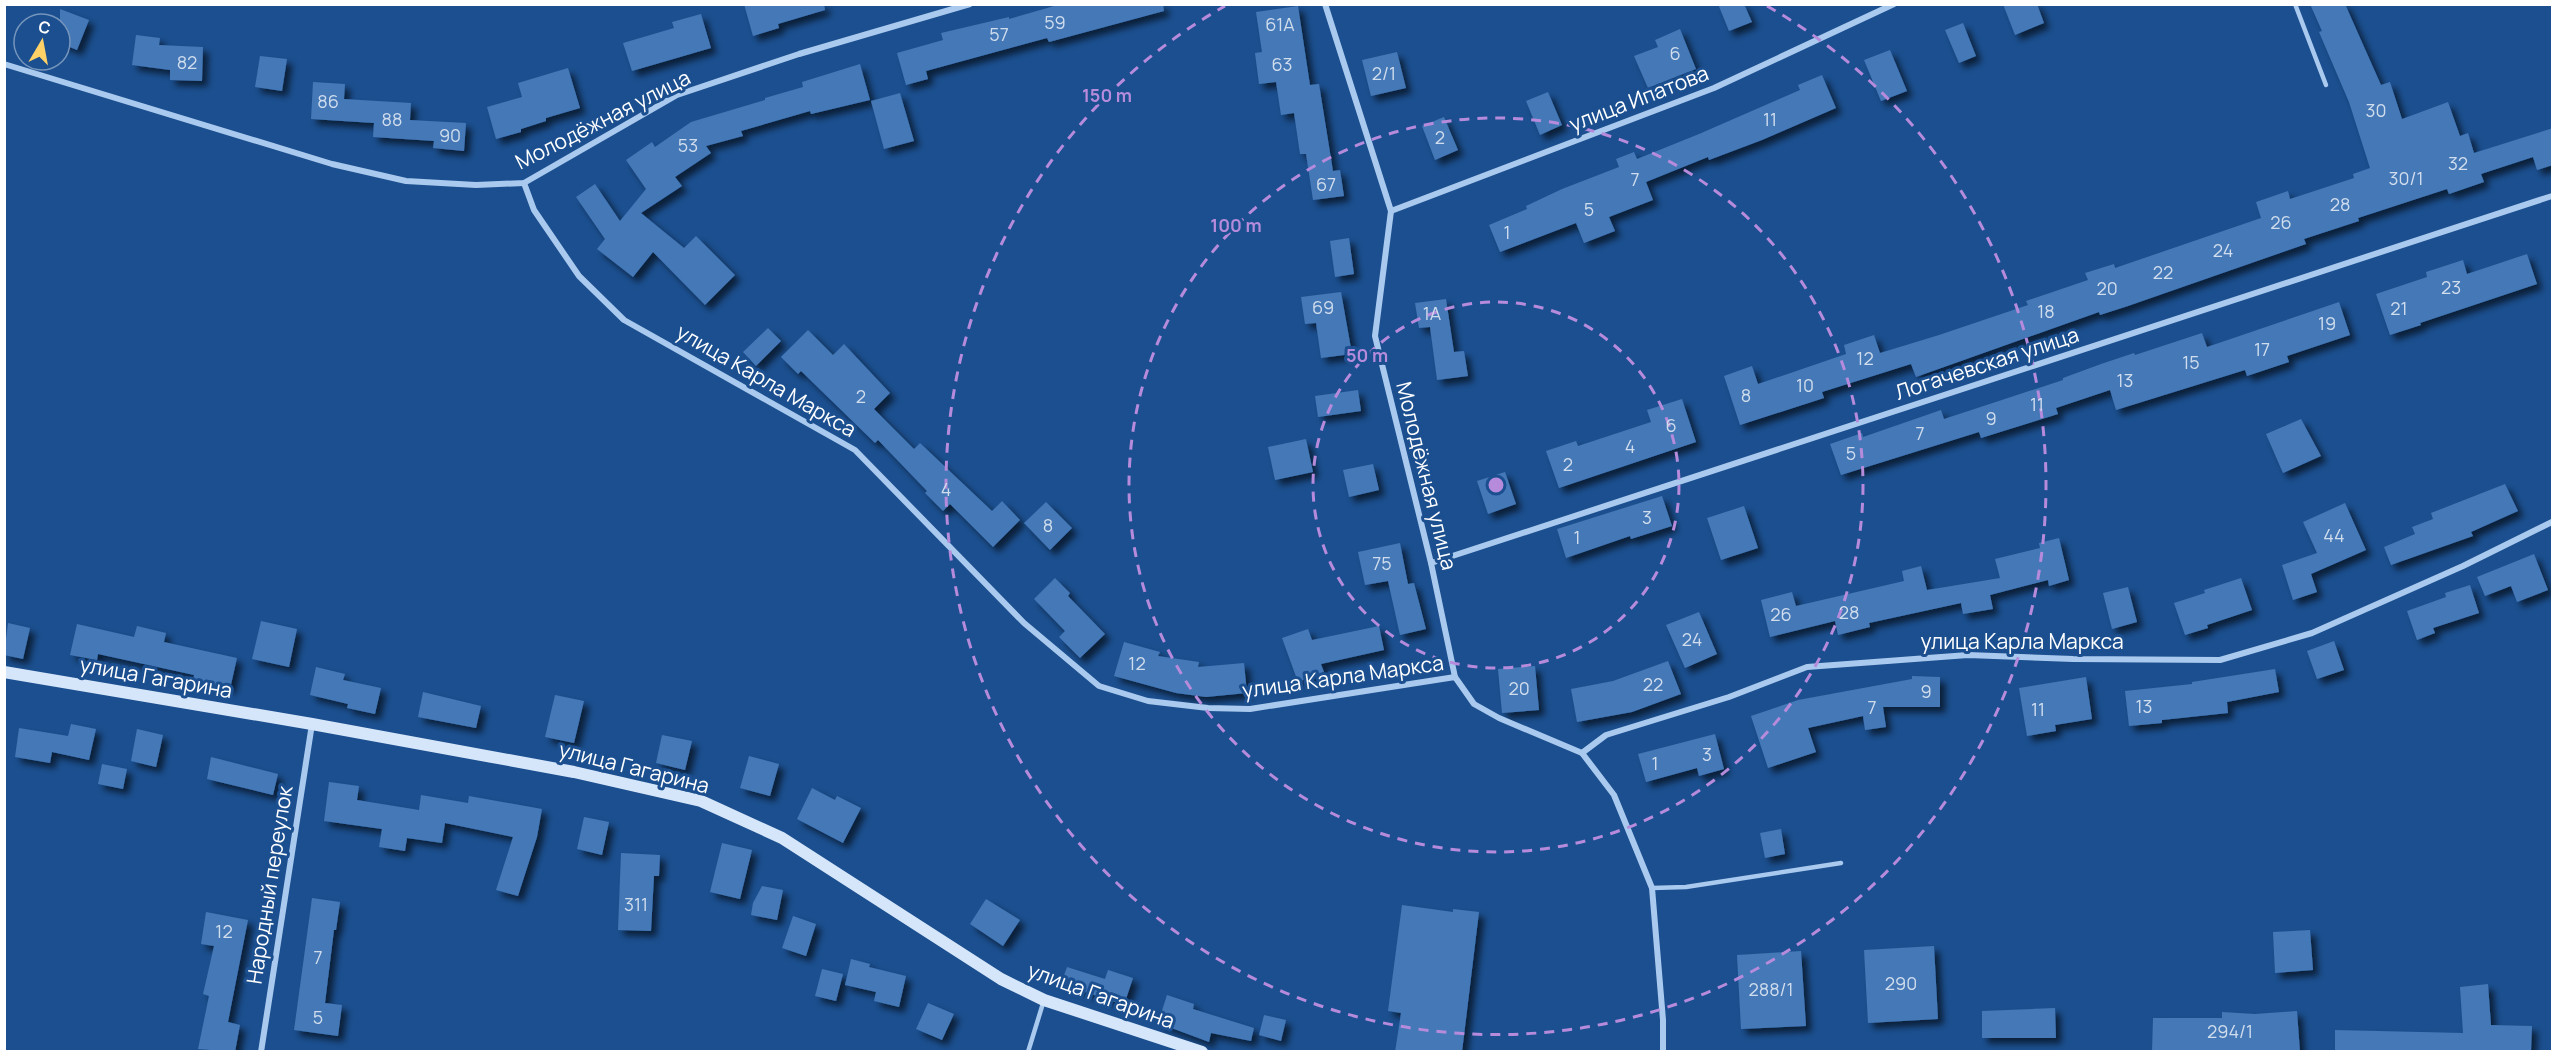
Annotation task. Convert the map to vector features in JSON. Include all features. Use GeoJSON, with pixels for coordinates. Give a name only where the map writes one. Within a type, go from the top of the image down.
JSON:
{"type":"FeatureCollection","features":[{"type":"Feature","properties":{"kind":"main road","name":"улица Гагарина"},"geometry":{"type":"LineString","coordinates":[[4,672],[312,724],[574,772],[701,801],[782,838],[1001,979],[1044,1000],[1202,1052]]}},
{"type":"Feature","properties":{"kind":"street","name":"Молодёжная улица"},"geometry":{"type":"LineString","coordinates":[[4,64],[332,164],[406,181],[476,185],[524,183],[677,95],[799,54],[970,4]]}},
{"type":"Feature","properties":{"kind":"street","name":"Молодёжная улица"},"geometry":{"type":"LineString","coordinates":[[1325,4],[1340,58],[1391,212],[1375,336],[1431,563],[1455,677]]}},
{"type":"Feature","properties":{"kind":"street","name":"улица Ипатова"},"geometry":{"type":"LineString","coordinates":[[1391,212],[1714,88],[1894,4]]}},
{"type":"Feature","properties":{"kind":"street","name":"улица Карла Маркса"},"geometry":{"type":"LineString","coordinates":[[524,183],[534,210],[579,276],[624,320],[855,450],[1024,623],[1099,686],[1148,701],[1208,708],[1250,709],[1455,677],[1474,704],[1499,718],[1582,753],[1606,735],[1729,697],[1807,667],[1968,655],[2073,659],[2220,660],[2312,633],[2463,566],[2553,522]]}},
{"type":"Feature","properties":{"kind":"street","name":"Логачевская улица"},"geometry":{"type":"LineString","coordinates":[[1431,563],[2553,196]]}},
{"type":"Feature","properties":{"kind":"street","name":"Народный переулок"},"geometry":{"type":"LineString","coordinates":[[261,1052],[312,724]]}},
{"type":"Feature","properties":{"kind":"street"},"geometry":{"type":"LineString","coordinates":[[1582,753],[1614,795],[1653,888],[1663,1020],[1663,1052]]}},
{"type":"Feature","properties":{"kind":"lane"},"geometry":{"type":"LineString","coordinates":[[2295,4],[2326,85]]}},
{"type":"Feature","properties":{"kind":"lane"},"geometry":{"type":"LineString","coordinates":[[1653,888],[1686,887],[1841,863]]}},
{"type":"Feature","properties":{"kind":"lane"},"geometry":{"type":"LineString","coordinates":[[1028,1052],[1044,1000]]}},
{"type":"Feature","properties":{"kind":"building"},"geometry":{"type":"Polygon","coordinates":[[[744,4],[824,4],[825,10],[778,24],[779,28],[753,36],[744,4]]]}},
{"type":"Feature","properties":{"kind":"building"},"geometry":{"type":"Polygon","coordinates":[[[1061,4],[1163,4],[1164,11],[1049,42],[1047,38],[926,71],[928,79],[906,85],[897,53],[943,40],[941,33],[1009,17],[1009,19],[1061,4]]]}},
{"type":"Feature","properties":{"kind":"building"},"geometry":{"type":"Polygon","coordinates":[[[1718,4],[1744,4],[1752,22],[1729,31],[1718,4]]]}},
{"type":"Feature","properties":{"kind":"building"},"geometry":{"type":"Polygon","coordinates":[[[2003,4],[2037,4],[2044,23],[2015,35],[2003,4]]]}},
{"type":"Feature","properties":{"kind":"building"},"geometry":{"type":"Polygon","coordinates":[[[2310,4],[2345,4],[2381,85],[2390,82],[2402,119],[2448,102],[2460,136],[2468,133],[2474,153],[2553,128],[2553,165],[2537,170],[2533,157],[2481,174],[2484,182],[2449,194],[2447,189],[2358,218],[2359,221],[2304,239],[2306,244],[2128,306],[2100,315],[2099,312],[1916,377],[1911,364],[1822,392],[1824,398],[1740,425],[1724,376],[1752,366],[1758,384],[1846,354],[1844,345],[1874,335],[1880,353],[1939,335],[2028,305],[2026,301],[2088,280],[2085,273],[2114,264],[2115,268],[2261,218],[2256,202],[2288,191],[2290,199],[2354,178],[2353,174],[2370,168],[2349,102],[2319,32],[2322,31],[2310,4]]]}},
{"type":"Feature","properties":{"kind":"building"},"geometry":{"type":"Polygon","coordinates":[[[1298,6],[1310,85],[1319,84],[1333,171],[1340,170],[1344,196],[1313,200],[1306,154],[1300,154],[1294,113],[1281,115],[1276,82],[1259,84],[1255,53],[1262,52],[1256,12],[1298,6]]]}},
{"type":"Feature","properties":{"kind":"building"},"geometry":{"type":"Polygon","coordinates":[[[72,14],[89,20],[77,50],[72,48],[72,14]]]}},
{"type":"Feature","properties":{"kind":"building"},"geometry":{"type":"Polygon","coordinates":[[[701,14],[711,48],[632,71],[623,43],[674,28],[672,22],[701,14]]]}},
{"type":"Feature","properties":{"kind":"building"},"geometry":{"type":"Polygon","coordinates":[[[1963,23],[1976,56],[1959,63],[1945,30],[1963,23]]]}},
{"type":"Feature","properties":{"kind":"building"},"geometry":{"type":"Polygon","coordinates":[[[1680,29],[1696,69],[1648,88],[1634,56],[1658,47],[1655,40],[1680,29]]]}},
{"type":"Feature","properties":{"kind":"building"},"geometry":{"type":"Polygon","coordinates":[[[136,35],[160,38],[159,45],[203,47],[202,81],[170,80],[170,70],[132,65],[136,35]]]}},
{"type":"Feature","properties":{"kind":"building"},"geometry":{"type":"Polygon","coordinates":[[[1890,50],[1907,91],[1881,101],[1864,60],[1890,50]]]}},
{"type":"Feature","properties":{"kind":"building"},"geometry":{"type":"Polygon","coordinates":[[[1397,52],[1406,88],[1371,96],[1362,60],[1397,52]]]}},
{"type":"Feature","properties":{"kind":"building"},"geometry":{"type":"Polygon","coordinates":[[[260,56],[287,59],[282,91],[255,87],[260,56]]]}},
{"type":"Feature","properties":{"kind":"building"},"geometry":{"type":"Polygon","coordinates":[[[860,64],[870,100],[811,114],[810,111],[741,131],[743,136],[706,146],[711,153],[675,177],[682,186],[641,213],[684,248],[696,236],[735,275],[705,305],[653,252],[633,277],[597,249],[605,239],[576,197],[595,184],[620,221],[646,189],[626,160],[652,142],[655,147],[691,122],[803,87],[802,82],[860,64]]]}},
{"type":"Feature","properties":{"kind":"building"},"geometry":{"type":"Polygon","coordinates":[[[568,68],[580,108],[546,118],[546,121],[521,129],[521,132],[496,139],[487,107],[522,97],[518,83],[568,68]]]}},
{"type":"Feature","properties":{"kind":"building"},"geometry":{"type":"Polygon","coordinates":[[[1822,75],[1836,108],[1762,140],[1709,160],[1708,157],[1646,182],[1653,200],[1609,217],[1615,231],[1584,243],[1576,223],[1500,252],[1489,225],[1527,209],[1526,206],[1562,189],[1619,167],[1616,159],[1634,152],[1637,159],[1699,134],[1800,90],[1798,85],[1822,75]]]}},
{"type":"Feature","properties":{"kind":"building"},"geometry":{"type":"Polygon","coordinates":[[[313,82],[345,84],[344,99],[411,103],[410,120],[466,123],[464,151],[433,148],[434,141],[373,137],[374,123],[311,119],[313,82]]]}},
{"type":"Feature","properties":{"kind":"building"},"geometry":{"type":"Polygon","coordinates":[[[1548,92],[1562,125],[1540,135],[1526,101],[1548,92]]]}},
{"type":"Feature","properties":{"kind":"building"},"geometry":{"type":"Polygon","coordinates":[[[900,93],[914,141],[884,149],[871,101],[900,93]]]}},
{"type":"Feature","properties":{"kind":"building"},"geometry":{"type":"Polygon","coordinates":[[[1444,117],[1458,150],[1435,160],[1422,126],[1444,117]]]}},
{"type":"Feature","properties":{"kind":"building"},"geometry":{"type":"Polygon","coordinates":[[[1349,238],[1354,274],[1335,277],[1330,241],[1349,238]]]}},
{"type":"Feature","properties":{"kind":"building"},"geometry":{"type":"Polygon","coordinates":[[[2527,254],[2537,284],[2390,335],[2376,294],[2427,277],[2426,272],[2463,260],[2467,274],[2527,254]]]}},
{"type":"Feature","properties":{"kind":"building"},"geometry":{"type":"Polygon","coordinates":[[[1341,292],[1352,354],[1321,358],[1316,323],[1305,324],[1301,297],[1341,292]]]}},
{"type":"Feature","properties":{"kind":"building"},"geometry":{"type":"Polygon","coordinates":[[[1446,299],[1454,352],[1464,351],[1468,376],[1437,380],[1430,327],[1419,328],[1415,303],[1446,299]]]}},
{"type":"Feature","properties":{"kind":"building"},"geometry":{"type":"Polygon","coordinates":[[[2339,302],[2350,335],[2287,356],[2289,362],[2247,376],[2245,370],[2116,410],[2110,390],[2056,408],[2058,414],[1981,438],[1979,432],[1841,475],[1830,444],[1862,433],[1863,437],[1941,410],[1944,419],[2063,380],[2063,378],[2134,353],[2135,355],[2202,333],[2207,347],[2339,302]]]}},
{"type":"Feature","properties":{"kind":"building"},"geometry":{"type":"Polygon","coordinates":[[[768,328],[781,341],[756,366],[743,352],[768,328]]]}},
{"type":"Feature","properties":{"kind":"building"},"geometry":{"type":"Polygon","coordinates":[[[808,330],[833,355],[844,344],[890,393],[874,409],[914,449],[920,443],[992,511],[1002,501],[1020,520],[993,547],[950,504],[943,511],[878,440],[875,443],[801,371],[798,374],[781,357],[808,330]]]}},
{"type":"Feature","properties":{"kind":"building"},"geometry":{"type":"Polygon","coordinates":[[[1358,390],[1361,411],[1318,417],[1315,396],[1358,390]]]}},
{"type":"Feature","properties":{"kind":"building"},"geometry":{"type":"Polygon","coordinates":[[[1682,399],[1696,442],[1559,488],[1546,451],[1576,441],[1578,446],[1651,422],[1647,410],[1682,399]]]}},
{"type":"Feature","properties":{"kind":"building"},"geometry":{"type":"Polygon","coordinates":[[[2301,419],[2321,456],[2283,473],[2266,434],[2301,419]]]}},
{"type":"Feature","properties":{"kind":"building"},"geometry":{"type":"Polygon","coordinates":[[[1306,439],[1313,472],[1275,480],[1268,447],[1306,439]]]}},
{"type":"Feature","properties":{"kind":"building"},"geometry":{"type":"Polygon","coordinates":[[[1373,464],[1379,490],[1349,497],[1343,470],[1373,464]]]}},
{"type":"Feature","properties":{"kind":"building"},"geometry":{"type":"Polygon","coordinates":[[[1505,472],[1516,504],[1488,514],[1477,481],[1505,472]]]}},
{"type":"Feature","properties":{"kind":"building"},"geometry":{"type":"Polygon","coordinates":[[[2505,484],[2518,511],[2471,532],[2473,536],[2391,565],[2384,547],[2415,534],[2412,527],[2433,519],[2431,513],[2505,484]]]}},
{"type":"Feature","properties":{"kind":"building"},"geometry":{"type":"Polygon","coordinates":[[[1662,496],[1672,526],[1631,539],[1630,536],[1566,558],[1557,529],[1662,496]]]}},
{"type":"Feature","properties":{"kind":"building"},"geometry":{"type":"Polygon","coordinates":[[[1046,502],[1072,528],[1050,550],[1024,523],[1046,502]]]}},
{"type":"Feature","properties":{"kind":"building"},"geometry":{"type":"Polygon","coordinates":[[[2345,503],[2366,550],[2311,574],[2317,592],[2293,600],[2282,565],[2317,553],[2303,522],[2345,503]]]}},
{"type":"Feature","properties":{"kind":"building"},"geometry":{"type":"Polygon","coordinates":[[[1744,506],[1758,548],[1721,560],[1707,518],[1744,506]]]}},
{"type":"Feature","properties":{"kind":"building"},"geometry":{"type":"Polygon","coordinates":[[[2059,538],[2069,580],[2049,586],[2048,580],[1990,595],[1993,609],[1963,614],[1961,603],[1869,623],[1870,627],[1838,635],[1835,621],[1770,637],[1761,600],[1792,592],[1796,606],[1904,581],[1902,571],[1921,566],[1927,590],[2000,578],[1995,559],[2040,548],[2039,543],[2059,538]]]}},
{"type":"Feature","properties":{"kind":"building"},"geometry":{"type":"Polygon","coordinates":[[[1400,543],[1408,584],[1414,583],[1426,629],[1400,635],[1388,581],[1365,585],[1358,552],[1400,543]]]}},
{"type":"Feature","properties":{"kind":"building"},"geometry":{"type":"Polygon","coordinates":[[[2534,554],[2548,590],[2517,602],[2511,586],[2485,596],[2477,577],[2534,554]]]}},
{"type":"Feature","properties":{"kind":"building"},"geometry":{"type":"Polygon","coordinates":[[[1055,578],[1070,593],[1068,596],[1105,634],[1080,658],[1059,637],[1065,631],[1034,599],[1055,578]]]}},
{"type":"Feature","properties":{"kind":"building"},"geometry":{"type":"Polygon","coordinates":[[[2241,578],[2252,610],[2185,635],[2174,603],[2241,578]]]}},
{"type":"Feature","properties":{"kind":"building"},"geometry":{"type":"Polygon","coordinates":[[[2470,585],[2479,613],[2433,628],[2435,633],[2417,640],[2407,611],[2446,597],[2445,593],[2470,585]]]}},
{"type":"Feature","properties":{"kind":"building"},"geometry":{"type":"Polygon","coordinates":[[[2128,587],[2137,622],[2112,629],[2103,593],[2128,587]]]}},
{"type":"Feature","properties":{"kind":"building"},"geometry":{"type":"Polygon","coordinates":[[[1699,612],[1717,654],[1685,668],[1666,625],[1699,612]]]}},
{"type":"Feature","properties":{"kind":"building"},"geometry":{"type":"Polygon","coordinates":[[[261,621],[297,629],[289,667],[252,659],[261,621]]]}},
{"type":"Feature","properties":{"kind":"building"},"geometry":{"type":"Polygon","coordinates":[[[8,623],[30,628],[23,659],[4,655],[8,623]]]}},
{"type":"Feature","properties":{"kind":"building"},"geometry":{"type":"Polygon","coordinates":[[[77,624],[134,637],[137,626],[166,633],[164,642],[237,658],[230,689],[193,681],[194,675],[98,654],[97,660],[70,655],[77,624]]]}},
{"type":"Feature","properties":{"kind":"building"},"geometry":{"type":"Polygon","coordinates":[[[1379,626],[1384,650],[1321,664],[1324,672],[1298,682],[1282,638],[1308,629],[1312,640],[1379,626]]]}},
{"type":"Feature","properties":{"kind":"building"},"geometry":{"type":"Polygon","coordinates":[[[2334,641],[2344,670],[2317,679],[2307,651],[2334,641]]]}},
{"type":"Feature","properties":{"kind":"building"},"geometry":{"type":"Polygon","coordinates":[[[1124,642],[1160,652],[1158,656],[1199,662],[1198,667],[1244,663],[1247,693],[1206,697],[1176,693],[1114,676],[1124,642]]]}},
{"type":"Feature","properties":{"kind":"building"},"geometry":{"type":"Polygon","coordinates":[[[1668,661],[1681,694],[1632,712],[1577,722],[1571,689],[1613,681],[1668,661]]]}},
{"type":"Feature","properties":{"kind":"building"},"geometry":{"type":"Polygon","coordinates":[[[1535,666],[1539,710],[1502,713],[1498,669],[1535,666]]]}},
{"type":"Feature","properties":{"kind":"building"},"geometry":{"type":"Polygon","coordinates":[[[316,667],[345,674],[343,680],[381,688],[375,714],[347,708],[348,704],[310,695],[316,667]]]}},
{"type":"Feature","properties":{"kind":"building"},"geometry":{"type":"Polygon","coordinates":[[[2275,669],[2279,692],[2227,702],[2228,713],[2129,726],[2125,691],[2192,684],[2192,682],[2275,669]]]}},
{"type":"Feature","properties":{"kind":"building"},"geometry":{"type":"Polygon","coordinates":[[[1912,676],[1940,677],[1940,707],[1883,707],[1886,727],[1865,730],[1863,716],[1808,728],[1816,752],[1768,768],[1751,716],[1798,700],[1912,679],[1912,676]]]}},
{"type":"Feature","properties":{"kind":"building"},"geometry":{"type":"Polygon","coordinates":[[[2086,677],[2092,719],[2055,725],[2056,731],[2027,736],[2019,688],[2086,677]]]}},
{"type":"Feature","properties":{"kind":"building"},"geometry":{"type":"Polygon","coordinates":[[[423,692],[481,706],[476,728],[418,717],[423,692]]]}},
{"type":"Feature","properties":{"kind":"building"},"geometry":{"type":"Polygon","coordinates":[[[555,695],[584,701],[574,743],[545,737],[555,695]]]}},
{"type":"Feature","properties":{"kind":"building"},"geometry":{"type":"Polygon","coordinates":[[[71,724],[96,729],[89,760],[52,752],[50,763],[15,757],[19,728],[68,736],[71,724]]]}},
{"type":"Feature","properties":{"kind":"building"},"geometry":{"type":"Polygon","coordinates":[[[137,729],[163,735],[156,767],[131,761],[137,729]]]}},
{"type":"Feature","properties":{"kind":"building"},"geometry":{"type":"Polygon","coordinates":[[[1715,734],[1724,769],[1699,776],[1697,768],[1646,782],[1638,754],[1715,734]]]}},
{"type":"Feature","properties":{"kind":"building"},"geometry":{"type":"Polygon","coordinates":[[[662,735],[692,741],[685,770],[656,763],[662,735]]]}},
{"type":"Feature","properties":{"kind":"building"},"geometry":{"type":"Polygon","coordinates":[[[749,756],[779,764],[770,796],[740,788],[749,756]]]}},
{"type":"Feature","properties":{"kind":"building"},"geometry":{"type":"Polygon","coordinates":[[[211,757],[278,774],[273,795],[207,779],[211,757]]]}},
{"type":"Feature","properties":{"kind":"building"},"geometry":{"type":"Polygon","coordinates":[[[102,764],[127,769],[123,789],[98,784],[102,764]]]}},
{"type":"Feature","properties":{"kind":"building"},"geometry":{"type":"Polygon","coordinates":[[[329,782],[359,786],[357,800],[419,810],[421,795],[468,803],[469,796],[542,809],[537,837],[518,896],[496,890],[513,837],[445,823],[442,843],[407,838],[405,851],[379,847],[382,829],[324,821],[329,782]]]}},
{"type":"Feature","properties":{"kind":"building"},"geometry":{"type":"Polygon","coordinates":[[[812,788],[835,800],[837,796],[861,808],[843,843],[797,819],[812,788]]]}},
{"type":"Feature","properties":{"kind":"building"},"geometry":{"type":"Polygon","coordinates":[[[584,817],[609,822],[602,855],[577,849],[584,817]]]}},
{"type":"Feature","properties":{"kind":"building"},"geometry":{"type":"Polygon","coordinates":[[[1781,829],[1785,854],[1765,858],[1760,833],[1781,829]]]}},
{"type":"Feature","properties":{"kind":"building"},"geometry":{"type":"Polygon","coordinates":[[[722,843],[752,850],[740,899],[710,892],[722,843]]]}},
{"type":"Feature","properties":{"kind":"building"},"geometry":{"type":"Polygon","coordinates":[[[621,853],[660,855],[659,876],[654,876],[651,931],[618,930],[621,853]]]}},
{"type":"Feature","properties":{"kind":"building"},"geometry":{"type":"Polygon","coordinates":[[[762,886],[783,890],[777,920],[751,915],[753,903],[762,886]]]}},
{"type":"Feature","properties":{"kind":"building"},"geometry":{"type":"Polygon","coordinates":[[[312,898],[340,902],[336,930],[334,930],[325,1003],[342,1005],[338,1036],[294,1030],[312,898]]]}},
{"type":"Feature","properties":{"kind":"building"},"geometry":{"type":"Polygon","coordinates":[[[986,899],[1020,920],[1003,946],[970,924],[986,899]]]}},
{"type":"Feature","properties":{"kind":"building"},"geometry":{"type":"Polygon","coordinates":[[[1402,905],[1453,912],[1453,909],[1479,912],[1462,1052],[1395,1052],[1401,1013],[1388,1011],[1402,905]]]}},
{"type":"Feature","properties":{"kind":"building"},"geometry":{"type":"Polygon","coordinates":[[[206,912],[248,920],[228,1022],[240,1025],[235,1052],[198,1049],[209,996],[203,994],[214,946],[201,944],[206,912]]]}},
{"type":"Feature","properties":{"kind":"building"},"geometry":{"type":"Polygon","coordinates":[[[793,916],[816,924],[806,956],[782,948],[793,916]]]}},
{"type":"Feature","properties":{"kind":"building"},"geometry":{"type":"Polygon","coordinates":[[[2310,930],[2313,970],[2275,973],[2273,932],[2310,930]]]}},
{"type":"Feature","properties":{"kind":"building"},"geometry":{"type":"Polygon","coordinates":[[[1934,946],[1938,1019],[1868,1023],[1864,950],[1934,946]]]}},
{"type":"Feature","properties":{"kind":"building"},"geometry":{"type":"Polygon","coordinates":[[[1801,951],[1806,1026],[1741,1029],[1737,955],[1801,951]]]}},
{"type":"Feature","properties":{"kind":"building"},"geometry":{"type":"Polygon","coordinates":[[[851,959],[870,964],[869,967],[906,976],[899,1007],[874,1001],[876,992],[845,985],[851,959]]]}},
{"type":"Feature","properties":{"kind":"building"},"geometry":{"type":"Polygon","coordinates":[[[1067,967],[1105,979],[1108,970],[1133,978],[1124,1005],[1061,984],[1067,967]]]}},
{"type":"Feature","properties":{"kind":"building"},"geometry":{"type":"Polygon","coordinates":[[[822,969],[843,974],[836,1001],[815,996],[822,969]]]}},
{"type":"Feature","properties":{"kind":"building"},"geometry":{"type":"Polygon","coordinates":[[[2488,984],[2491,1025],[2532,1026],[2531,1052],[2335,1052],[2335,1030],[2463,1033],[2460,987],[2488,984]]]}},
{"type":"Feature","properties":{"kind":"building"},"geometry":{"type":"Polygon","coordinates":[[[1167,995],[1194,1004],[1193,1009],[1254,1028],[1251,1041],[1211,1033],[1209,1042],[1158,1023],[1167,995]]]}},
{"type":"Feature","properties":{"kind":"building"},"geometry":{"type":"Polygon","coordinates":[[[928,1003],[954,1014],[942,1040],[916,1029],[928,1003]]]}},
{"type":"Feature","properties":{"kind":"building"},"geometry":{"type":"Polygon","coordinates":[[[2055,1008],[2056,1038],[1982,1038],[1982,1011],[2055,1008]]]}},
{"type":"Feature","properties":{"kind":"building"},"geometry":{"type":"Polygon","coordinates":[[[2297,1011],[2300,1052],[2152,1052],[2153,1018],[2222,1018],[2222,1012],[2255,1014],[2297,1011]]]}},
{"type":"Feature","properties":{"kind":"building"},"geometry":{"type":"Polygon","coordinates":[[[1264,1015],[1286,1020],[1281,1041],[1259,1035],[1264,1015]]]}}]}
